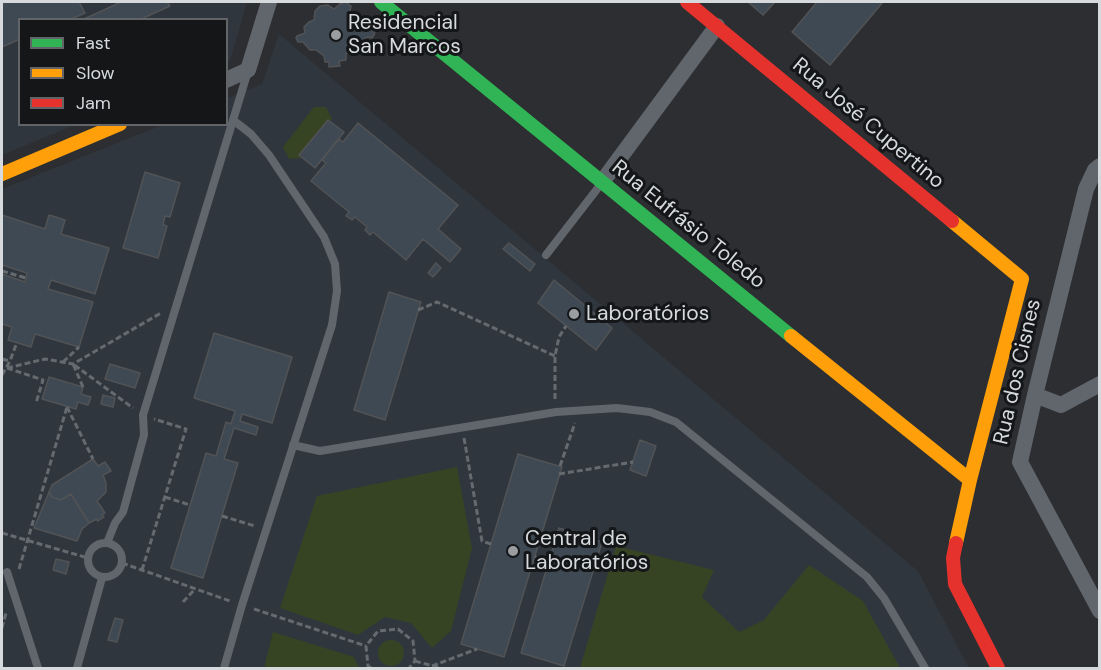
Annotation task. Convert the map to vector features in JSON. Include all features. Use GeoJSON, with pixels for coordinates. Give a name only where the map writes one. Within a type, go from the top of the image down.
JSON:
{"type":"FeatureCollection","features":[{"type":"Feature","properties":{"kind":"street"},"geometry":{"type":"LineString","coordinates":[[228,79],[248,70],[269,2]]}},
{"type":"Feature","properties":{"kind":"street","name":"Rua Eufrásio Toledo"},"geometry":{"type":"LineString","coordinates":[[381,2],[970,480]]}},
{"type":"Feature","properties":{"kind":"street","name":"Rua José Cupertino"},"geometry":{"type":"LineString","coordinates":[[687,2],[1022,279],[970,480]]}},
{"type":"Feature","properties":{"kind":"street"},"geometry":{"type":"LineString","coordinates":[[602,182],[717,26]]}},
{"type":"Feature","properties":{"kind":"street"},"geometry":{"type":"LineString","coordinates":[[2,174],[115,126]]}},
{"type":"Feature","properties":{"kind":"street","name":"Rua dos Cisnes"},"geometry":{"type":"LineString","coordinates":[[1098,606],[1020,462],[1086,189],[1095,170],[1100,166]]}},
{"type":"Feature","properties":{"kind":"street"},"geometry":{"type":"LineString","coordinates":[[1035,395],[1061,405],[1100,384]]}},
{"type":"Feature","properties":{"kind":"street"},"geometry":{"type":"LineString","coordinates":[[970,480],[953,558],[955,584],[998,669]]}},
{"type":"Feature","properties":{"kind":"lane"},"geometry":{"type":"LineString","coordinates":[[107,543],[123,512],[144,435],[143,415],[248,70]]}},
{"type":"Feature","properties":{"kind":"lane"},"geometry":{"type":"LineString","coordinates":[[224,669],[242,605],[332,325],[337,291],[335,264],[324,237],[269,155],[251,134],[233,120]]}},
{"type":"Feature","properties":{"kind":"lane"},"geometry":{"type":"LineString","coordinates":[[546,255],[602,182]]}},
{"type":"Feature","properties":{"kind":"lane"},"geometry":{"type":"LineString","coordinates":[[293,445],[320,451],[556,412],[617,408],[650,412],[676,422],[867,576],[884,598],[925,669]]}},
{"type":"Feature","properties":{"kind":"lane"},"geometry":{"type":"LineString","coordinates":[[107,543],[119,550],[122,563],[115,574],[102,578],[91,571],[88,558],[94,546],[107,543]]}},
{"type":"Feature","properties":{"kind":"lane"},"geometry":{"type":"LineString","coordinates":[[7,572],[38,669]]}},
{"type":"Feature","properties":{"kind":"lane"},"geometry":{"type":"LineString","coordinates":[[77,669],[102,578]]}},
{"type":"Feature","properties":{"kind":"path"},"geometry":{"type":"LineString","coordinates":[[2,271],[26,278]]}},
{"type":"Feature","properties":{"kind":"path"},"geometry":{"type":"LineString","coordinates":[[418,310],[437,302],[555,356]]}},
{"type":"Feature","properties":{"kind":"path"},"geometry":{"type":"LineString","coordinates":[[73,364],[177,304]]}},
{"type":"Feature","properties":{"kind":"path"},"geometry":{"type":"LineString","coordinates":[[556,412],[555,356],[559,337],[566,326]]}},
{"type":"Feature","properties":{"kind":"path"},"geometry":{"type":"LineString","coordinates":[[2,375],[17,342]]}},
{"type":"Feature","properties":{"kind":"path"},"geometry":{"type":"LineString","coordinates":[[63,362],[79,348]]}},
{"type":"Feature","properties":{"kind":"path"},"geometry":{"type":"LineString","coordinates":[[2,359],[10,361]]}},
{"type":"Feature","properties":{"kind":"path"},"geometry":{"type":"LineString","coordinates":[[7,368],[45,359],[73,364],[143,415],[186,429],[142,570]]}},
{"type":"Feature","properties":{"kind":"path"},"geometry":{"type":"LineString","coordinates":[[73,364],[83,387]]}},
{"type":"Feature","properties":{"kind":"path"},"geometry":{"type":"LineString","coordinates":[[7,368],[43,380],[36,403]]}},
{"type":"Feature","properties":{"kind":"path"},"geometry":{"type":"LineString","coordinates":[[13,589],[67,406],[93,459]]}},
{"type":"Feature","properties":{"kind":"path"},"geometry":{"type":"LineString","coordinates":[[560,466],[579,411]]}},
{"type":"Feature","properties":{"kind":"path"},"geometry":{"type":"LineString","coordinates":[[462,428],[482,541],[491,544]]}},
{"type":"Feature","properties":{"kind":"path"},"geometry":{"type":"LineString","coordinates":[[559,474],[633,462]]}},
{"type":"Feature","properties":{"kind":"path"},"geometry":{"type":"LineString","coordinates":[[165,497],[190,505]]}},
{"type":"Feature","properties":{"kind":"path"},"geometry":{"type":"LineString","coordinates":[[222,516],[266,530]]}},
{"type":"Feature","properties":{"kind":"path"},"geometry":{"type":"LineString","coordinates":[[2,533],[88,558]]}},
{"type":"Feature","properties":{"kind":"path"},"geometry":{"type":"LineString","coordinates":[[534,557],[549,561]]}},
{"type":"Feature","properties":{"kind":"path"},"geometry":{"type":"LineString","coordinates":[[122,563],[366,646]]}},
{"type":"Feature","properties":{"kind":"path"},"geometry":{"type":"LineString","coordinates":[[183,602],[195,589]]}},
{"type":"Feature","properties":{"kind":"path"},"geometry":{"type":"LineString","coordinates":[[2,611],[6,612],[2,628]]}},
{"type":"Feature","properties":{"kind":"path"},"geometry":{"type":"LineString","coordinates":[[371,669],[368,666],[366,646],[378,631],[398,629],[412,641],[415,661],[409,669]]}},
{"type":"Feature","properties":{"kind":"path"},"geometry":{"type":"LineString","coordinates":[[432,666],[477,649]]}},
{"type":"Feature","properties":{"kind":"path"},"geometry":{"type":"LineString","coordinates":[[415,661],[440,669]]}},
{"type":"Feature","properties":{"kind":"shaded area"},"geometry":{"type":"Polygon","coordinates":[[[2,2],[247,2],[228,62],[228,18],[18,18],[18,126],[73,126],[2,155],[2,2]]]}},
{"type":"Feature","properties":{"kind":"shaded area"},"geometry":{"type":"Polygon","coordinates":[[[279,34],[918,571],[969,668],[2,668],[2,189],[160,126],[228,126],[228,98],[262,84],[279,34]]]}},
{"type":"Feature","properties":{"kind":"green space"},"geometry":{"type":"Polygon","coordinates":[[[314,107],[326,107],[332,119],[301,158],[289,159],[283,147],[314,107]]]}},
{"type":"Feature","properties":{"kind":"green space"},"geometry":{"type":"Polygon","coordinates":[[[457,467],[472,548],[451,631],[432,648],[411,623],[385,617],[358,635],[280,608],[317,496],[457,467]]]}},
{"type":"Feature","properties":{"kind":"green space"},"geometry":{"type":"Polygon","coordinates":[[[616,546],[714,570],[702,597],[739,632],[764,620],[809,565],[863,601],[900,668],[580,668],[616,546]]]}},
{"type":"Feature","properties":{"kind":"green space"},"geometry":{"type":"Polygon","coordinates":[[[273,632],[354,657],[359,668],[264,668],[273,632]]]}},
{"type":"Feature","properties":{"kind":"green space"},"geometry":{"type":"Polygon","coordinates":[[[391,640],[400,644],[404,653],[400,662],[391,666],[382,662],[378,653],[382,644],[391,640]]]}},
{"type":"Feature","properties":{"kind":"building"},"geometry":{"type":"Polygon","coordinates":[[[2,2],[79,2],[85,13],[74,18],[18,18],[18,40],[2,47],[2,2]]]}},
{"type":"Feature","properties":{"kind":"building"},"geometry":{"type":"Polygon","coordinates":[[[121,2],[167,2],[170,6],[143,18],[86,18],[121,2]]]}},
{"type":"Feature","properties":{"kind":"building","name":"Residencial San Marcos"},"geometry":{"type":"Polygon","coordinates":[[[346,2],[351,6],[350,11],[354,15],[358,14],[369,27],[373,26],[374,35],[372,38],[367,37],[346,54],[346,60],[339,61],[340,66],[329,67],[329,62],[325,62],[324,56],[316,50],[310,50],[296,38],[305,33],[304,27],[314,20],[315,11],[320,6],[328,5],[334,9],[346,2]]]}},
{"type":"Feature","properties":{"kind":"building"},"geometry":{"type":"Polygon","coordinates":[[[748,2],[775,2],[763,15],[748,2]]]}},
{"type":"Feature","properties":{"kind":"building"},"geometry":{"type":"Polygon","coordinates":[[[817,2],[883,2],[830,65],[792,32],[817,2]]]}},
{"type":"Feature","properties":{"kind":"building"},"geometry":{"type":"Polygon","coordinates":[[[328,120],[344,132],[315,168],[299,155],[328,120]]]}},
{"type":"Feature","properties":{"kind":"building"},"geometry":{"type":"Polygon","coordinates":[[[358,123],[458,205],[438,229],[461,249],[450,262],[423,239],[406,260],[373,232],[370,235],[365,230],[367,227],[355,217],[352,220],[346,216],[349,212],[311,181],[326,163],[322,160],[339,139],[343,142],[358,123]]]}},
{"type":"Feature","properties":{"kind":"building"},"geometry":{"type":"Polygon","coordinates":[[[145,172],[180,183],[170,217],[165,216],[163,225],[167,226],[158,258],[123,248],[145,172]]]}},
{"type":"Feature","properties":{"kind":"building"},"geometry":{"type":"Polygon","coordinates":[[[2,215],[45,229],[49,215],[65,220],[61,234],[109,248],[95,294],[51,280],[48,289],[93,302],[79,347],[35,334],[31,347],[8,340],[12,327],[2,324],[2,274],[25,282],[27,273],[2,265],[2,215]]]}},
{"type":"Feature","properties":{"kind":"building"},"geometry":{"type":"Polygon","coordinates":[[[509,243],[535,264],[530,271],[503,249],[509,243]]]}},
{"type":"Feature","properties":{"kind":"building"},"geometry":{"type":"Polygon","coordinates":[[[436,263],[441,268],[433,277],[428,273],[436,263]]]}},
{"type":"Feature","properties":{"kind":"building","name":"Laboratórios"},"geometry":{"type":"Polygon","coordinates":[[[554,280],[612,328],[596,350],[538,303],[554,280]]]}},
{"type":"Feature","properties":{"kind":"building"},"geometry":{"type":"Polygon","coordinates":[[[389,292],[421,302],[385,420],[354,410],[389,292]]]}},
{"type":"Feature","properties":{"kind":"building"},"geometry":{"type":"Polygon","coordinates":[[[214,333],[292,357],[272,423],[242,414],[240,421],[258,427],[256,435],[234,428],[224,459],[238,463],[203,578],[171,568],[206,453],[216,456],[226,422],[231,424],[235,411],[194,398],[214,333]]]}},
{"type":"Feature","properties":{"kind":"building"},"geometry":{"type":"Polygon","coordinates":[[[110,364],[140,373],[135,388],[105,379],[110,364]]]}},
{"type":"Feature","properties":{"kind":"building"},"geometry":{"type":"Polygon","coordinates":[[[49,377],[83,387],[81,394],[91,397],[88,405],[78,402],[76,409],[42,399],[49,377]]]}},
{"type":"Feature","properties":{"kind":"building"},"geometry":{"type":"Polygon","coordinates":[[[103,395],[115,398],[113,407],[101,404],[103,395]]]}},
{"type":"Feature","properties":{"kind":"building"},"geometry":{"type":"Polygon","coordinates":[[[640,440],[656,446],[646,476],[630,470],[640,440]]]}},
{"type":"Feature","properties":{"kind":"building","name":"Central de Laboratórios"},"geometry":{"type":"Polygon","coordinates":[[[518,454],[562,467],[504,657],[461,644],[518,454]]]}},
{"type":"Feature","properties":{"kind":"building"},"geometry":{"type":"Polygon","coordinates":[[[93,459],[98,466],[105,462],[111,471],[103,475],[106,492],[97,501],[105,513],[102,515],[104,517],[89,523],[71,494],[61,500],[52,497],[49,492],[52,485],[93,459]]]}},
{"type":"Feature","properties":{"kind":"building"},"geometry":{"type":"Polygon","coordinates":[[[49,492],[52,497],[61,500],[71,494],[89,523],[82,529],[77,541],[34,528],[49,492]]]}},
{"type":"Feature","properties":{"kind":"building"},"geometry":{"type":"Polygon","coordinates":[[[559,528],[602,542],[564,666],[521,653],[559,528]]]}},
{"type":"Feature","properties":{"kind":"building"},"geometry":{"type":"Polygon","coordinates":[[[56,559],[69,562],[66,574],[53,570],[56,559]]]}},
{"type":"Feature","properties":{"kind":"building"},"geometry":{"type":"Polygon","coordinates":[[[115,618],[123,620],[117,642],[108,640],[115,618]]]}},
{"type":"Feature","properties":{"kind":"traffic: fast"},"geometry":{"type":"LineString","coordinates":[[381,2],[791,336]]}},
{"type":"Feature","properties":{"kind":"traffic: slow"},"geometry":{"type":"LineString","coordinates":[[2,174],[115,126]]}},
{"type":"Feature","properties":{"kind":"traffic: slow"},"geometry":{"type":"LineString","coordinates":[[952,221],[1022,279],[956,543]]}},
{"type":"Feature","properties":{"kind":"traffic: slow"},"geometry":{"type":"LineString","coordinates":[[791,336],[970,480]]}},
{"type":"Feature","properties":{"kind":"traffic: jam"},"geometry":{"type":"LineString","coordinates":[[687,2],[952,221]]}},
{"type":"Feature","properties":{"kind":"traffic: jam"},"geometry":{"type":"LineString","coordinates":[[956,543],[953,558],[955,584],[998,668]]}},
{"type":"Feature","properties":{"kind":"place","name":"Residencial San Marcos"},"geometry":{"type":"Point","coordinates":[336,35]}},
{"type":"Feature","properties":{"kind":"place","name":"Laboratórios"},"geometry":{"type":"Point","coordinates":[574,314]}},
{"type":"Feature","properties":{"kind":"place","name":"Central de Laboratórios"},"geometry":{"type":"Point","coordinates":[513,551]}}]}
